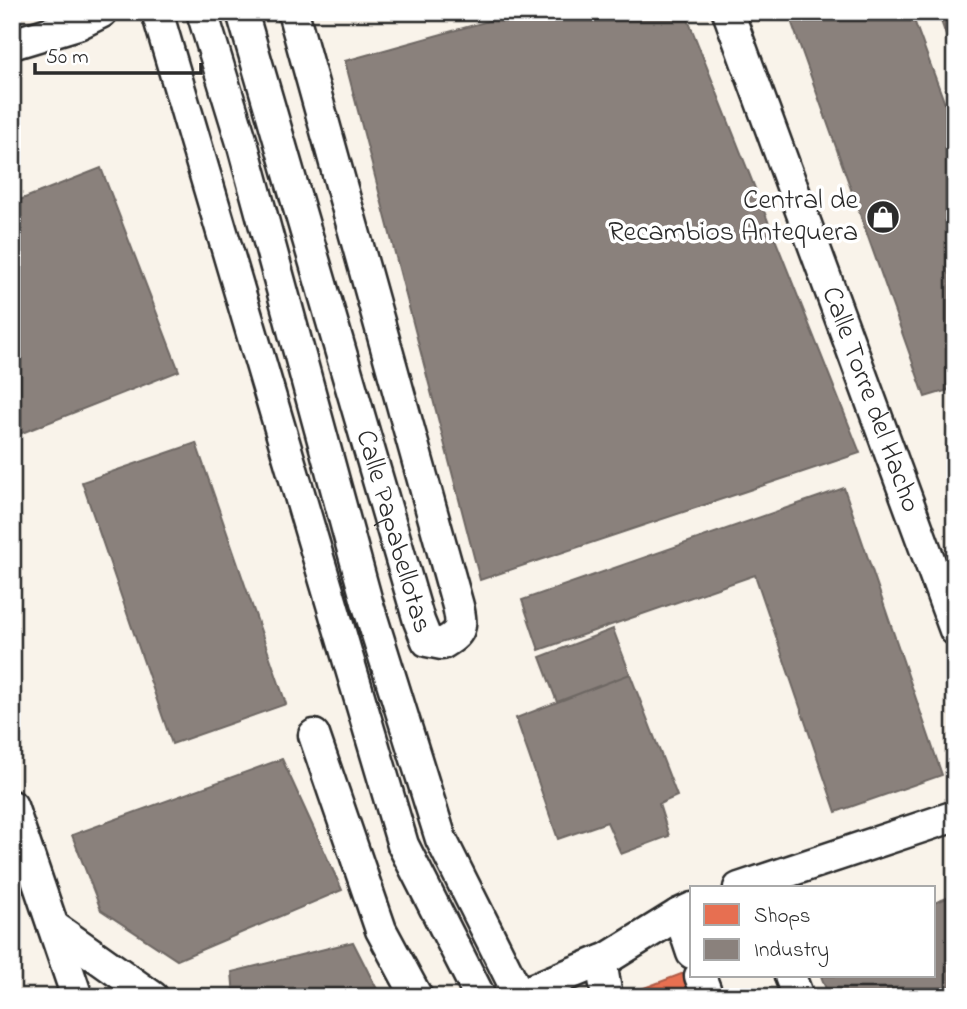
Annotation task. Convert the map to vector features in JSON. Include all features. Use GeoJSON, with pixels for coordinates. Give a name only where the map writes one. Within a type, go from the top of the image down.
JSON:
{"type":"FeatureCollection","features":[{"type":"Feature","properties":{"kind":"street"},"geometry":{"type":"LineString","coordinates":[[12,44],[78,24],[102,12]]}},
{"type":"Feature","properties":{"kind":"street"},"geometry":{"type":"LineString","coordinates":[[158,12],[403,845],[480,997]]}},
{"type":"Feature","properties":{"kind":"street"},"geometry":{"type":"LineString","coordinates":[[202,12],[243,146],[367,603],[441,839],[533,993],[601,961],[685,911],[690,941]]}},
{"type":"Feature","properties":{"kind":"street","name":"Calle Papabellotas"},"geometry":{"type":"LineString","coordinates":[[242,12],[419,621],[428,641],[442,644],[455,636],[462,623],[458,606],[293,12]]}},
{"type":"Feature","properties":{"kind":"street","name":"Calle Torre del Hacho"},"geometry":{"type":"LineString","coordinates":[[728,12],[955,630]]}},
{"type":"Feature","properties":{"kind":"street"},"geometry":{"type":"LineString","coordinates":[[268,103],[314,90]]}},
{"type":"Feature","properties":{"kind":"street"},"geometry":{"type":"LineString","coordinates":[[314,735],[382,930],[417,997]]}},
{"type":"Feature","properties":{"kind":"street"},"geometry":{"type":"LineString","coordinates":[[12,806],[77,997]]}},
{"type":"Feature","properties":{"kind":"street"},"geometry":{"type":"LineString","coordinates":[[750,886],[955,816]]}},
{"type":"Feature","properties":{"kind":"street"},"geometry":{"type":"LineString","coordinates":[[53,926],[153,997]]}},
{"type":"Feature","properties":{"kind":"street"},"geometry":{"type":"LineString","coordinates":[[601,961],[607,997]]}},
{"type":"Feature","properties":{"kind":"street"},"geometry":{"type":"LineString","coordinates":[[701,978],[708,997]]}},
{"type":"Feature","properties":{"kind":"street"},"geometry":{"type":"LineString","coordinates":[[791,978],[798,997]]}},
{"type":"Feature","properties":{"kind":"building: Shops"},"geometry":{"type":"Polygon","coordinates":[[[684,973],[693,997],[625,995],[684,973]]]}},
{"type":"Feature","properties":{"kind":"building: Industry"},"geometry":{"type":"Polygon","coordinates":[[[521,12],[685,12],[860,453],[480,580],[345,61],[521,12]]]}},
{"type":"Feature","properties":{"kind":"building: Industry"},"geometry":{"type":"Polygon","coordinates":[[[788,12],[911,12],[955,131],[955,388],[925,397],[788,12]]]}},
{"type":"Feature","properties":{"kind":"building: Industry"},"geometry":{"type":"Polygon","coordinates":[[[938,12],[955,12],[955,62],[938,12]]]}},
{"type":"Feature","properties":{"kind":"building: Industry"},"geometry":{"type":"Polygon","coordinates":[[[101,168],[179,371],[17,435],[12,423],[12,203],[101,168]]]}},
{"type":"Feature","properties":{"kind":"building: Industry"},"geometry":{"type":"Polygon","coordinates":[[[196,443],[286,704],[172,744],[82,482],[196,443]]]}},
{"type":"Feature","properties":{"kind":"building: Industry"},"geometry":{"type":"Polygon","coordinates":[[[844,488],[942,775],[836,812],[755,575],[539,650],[522,600],[844,488]]]}},
{"type":"Feature","properties":{"kind":"building: Industry"},"geometry":{"type":"Polygon","coordinates":[[[613,629],[630,674],[557,702],[540,657],[613,629]]]}},
{"type":"Feature","properties":{"kind":"building: Industry"},"geometry":{"type":"Polygon","coordinates":[[[630,674],[677,796],[659,804],[669,836],[621,854],[607,822],[558,839],[516,718],[630,674]]]}},
{"type":"Feature","properties":{"kind":"building: Industry"},"geometry":{"type":"Polygon","coordinates":[[[282,759],[342,890],[177,960],[101,910],[72,835],[282,759]]]}},
{"type":"Feature","properties":{"kind":"building: Industry"},"geometry":{"type":"Polygon","coordinates":[[[955,895],[955,997],[829,997],[822,978],[936,978],[936,902],[955,895]]]}},
{"type":"Feature","properties":{"kind":"building: Industry"},"geometry":{"type":"Polygon","coordinates":[[[353,942],[381,997],[234,997],[232,972],[353,942]]]}},
{"type":"Feature","properties":{"kind":"place","name":"Central de Recambios Antequera"},"geometry":{"type":"Point","coordinates":[883,217]}}]}
